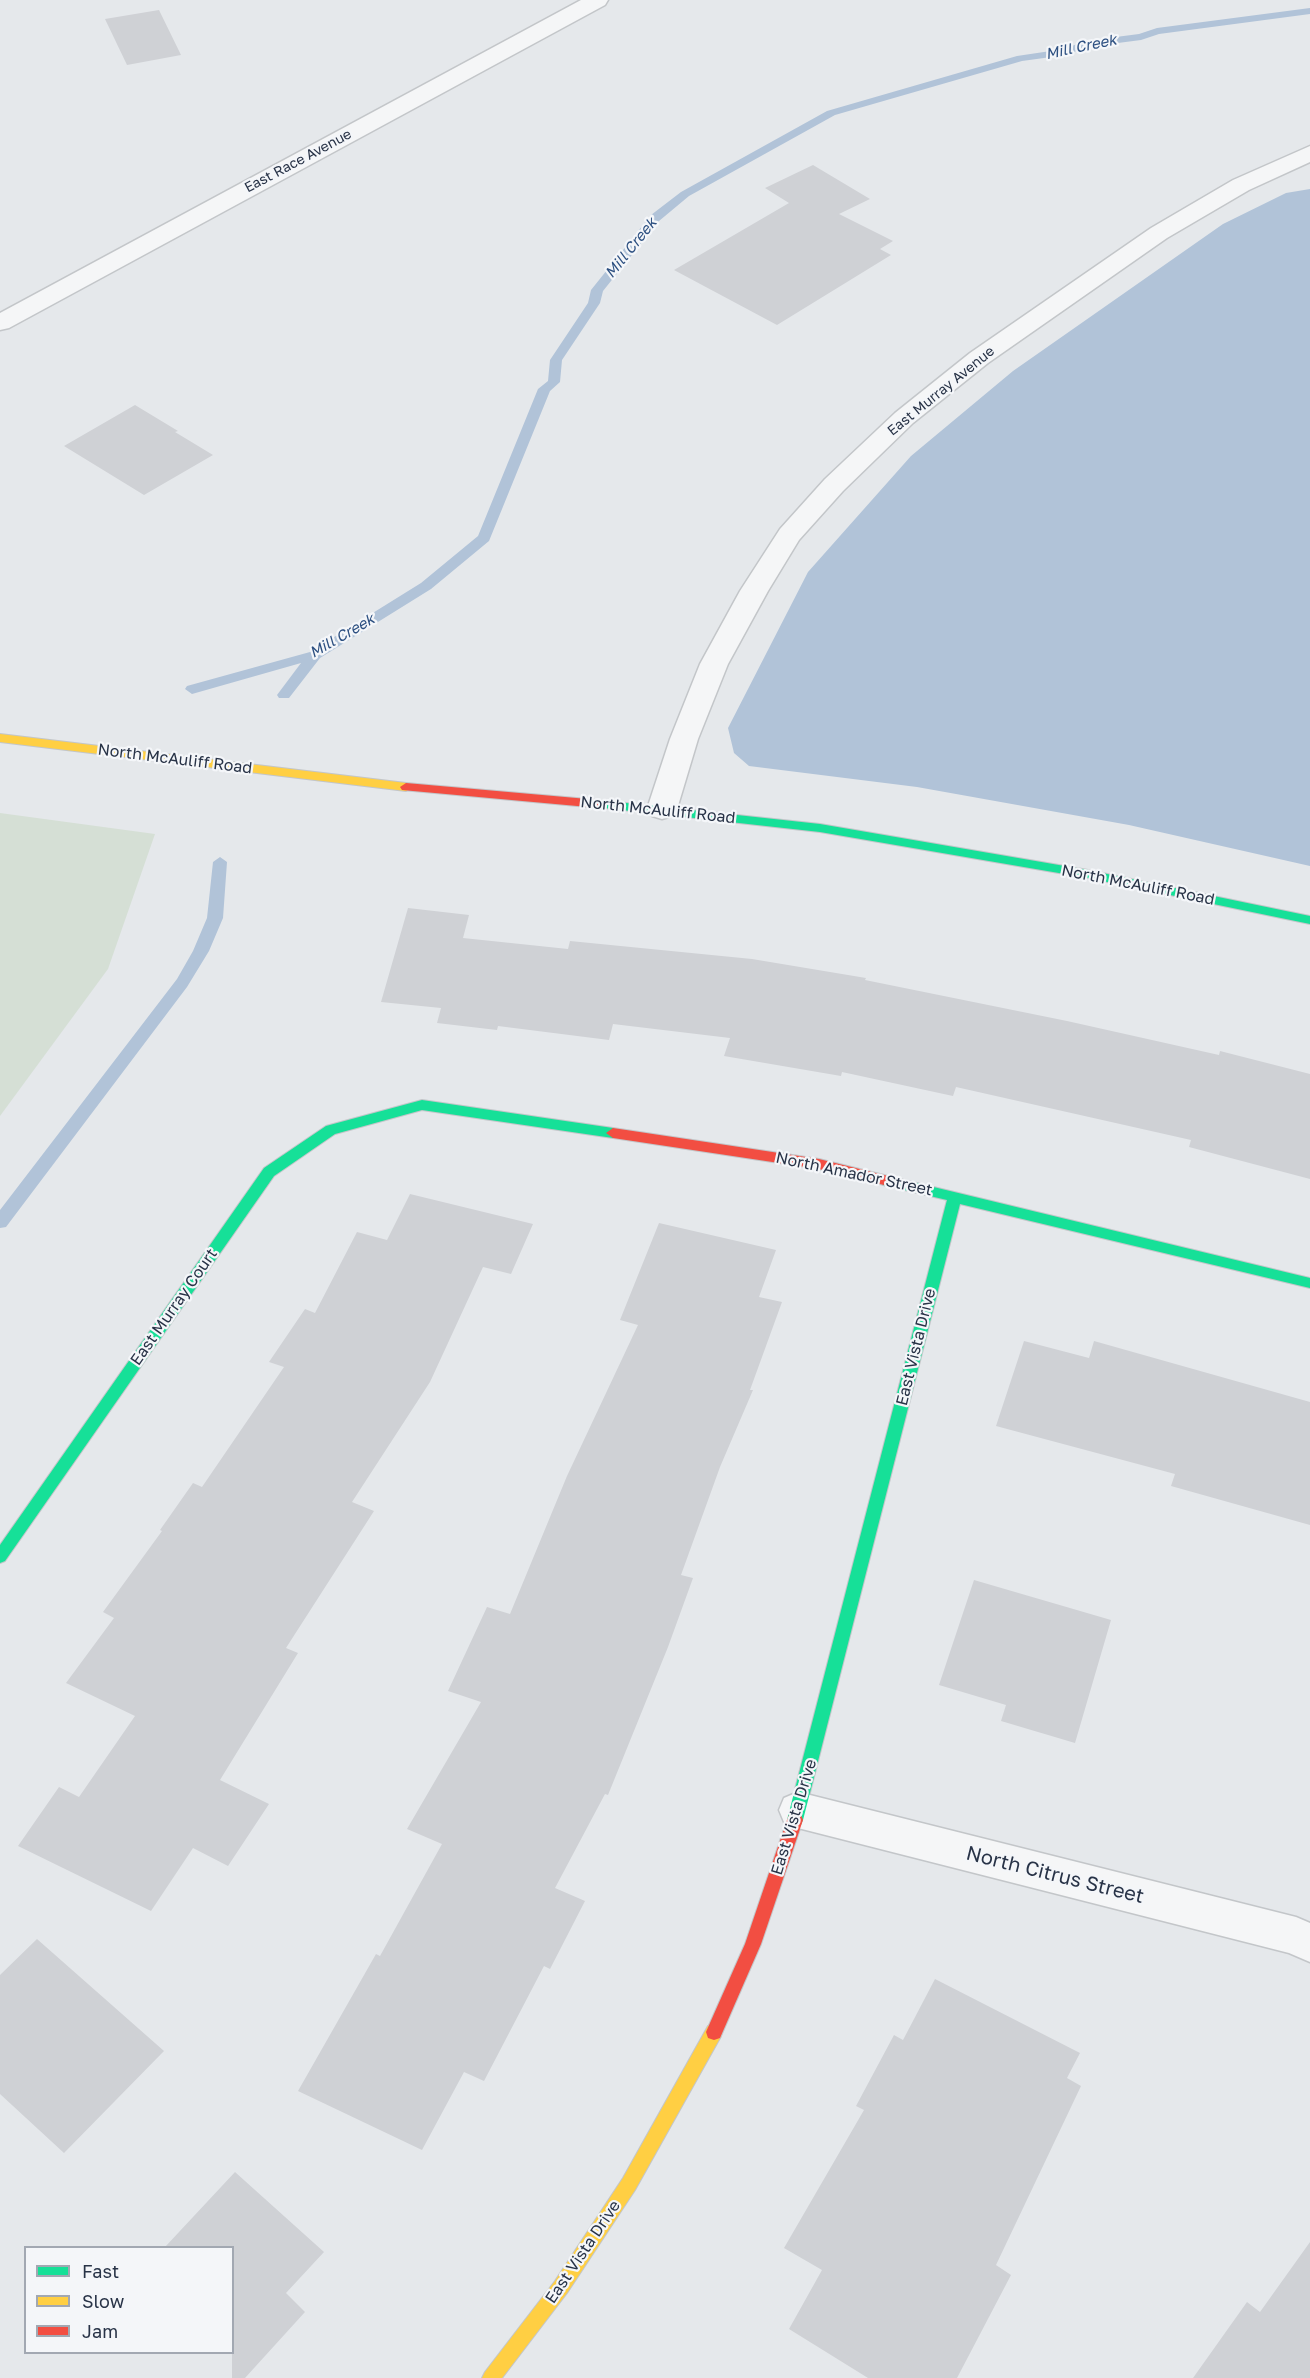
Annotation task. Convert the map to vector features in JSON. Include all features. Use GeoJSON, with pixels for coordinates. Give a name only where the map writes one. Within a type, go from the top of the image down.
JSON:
{"type":"FeatureCollection","features":[{"type":"Feature","properties":{"kind":"street","name":"East Race Avenue"},"geometry":{"type":"LineString","coordinates":[[0,323],[597,0]]}},
{"type":"Feature","properties":{"kind":"street","name":"East Murray Avenue"},"geometry":{"type":"LineString","coordinates":[[662,809],[684,739],[714,664],[754,591],[789,535],[834,485],[904,418],[1014,333],[1159,233],[1241,185],[1308,155]]}},
{"type":"Feature","properties":{"kind":"street","name":"North McAuliff Road"},"geometry":{"type":"LineString","coordinates":[[0,738],[428,789],[662,809],[820,828],[1076,872],[1310,920]]}},
{"type":"Feature","properties":{"kind":"street","name":"North Amador Street"},"geometry":{"type":"LineString","coordinates":[[392,1111],[422,1105],[819,1164],[1310,1283]]}},
{"type":"Feature","properties":{"kind":"street","name":"East Murray Court"},"geometry":{"type":"LineString","coordinates":[[0,1557],[268,1172],[331,1130],[392,1111]]}},
{"type":"Feature","properties":{"kind":"street","name":"East Vista Drive"},"geometry":{"type":"LineString","coordinates":[[492,2378],[561,2287],[628,2184],[707,2046],[753,1944],[798,1810],[955,1196]]}},
{"type":"Feature","properties":{"kind":"street","name":"North Citrus Street"},"geometry":{"type":"LineString","coordinates":[[798,1810],[1296,1936],[1310,1943]]}},
{"type":"Feature","properties":{"kind":"shaded area"},"geometry":{"type":"Polygon","coordinates":[[[0,813],[155,834],[108,969],[0,1116],[0,813]]]}},
{"type":"Feature","properties":{"kind":"water"},"geometry":{"type":"Polygon","coordinates":[[[1310,189],[1310,866],[1129,825],[917,787],[749,766],[734,753],[728,728],[808,572],[911,456],[1013,371],[1223,224],[1286,193],[1310,189]]]}},
{"type":"Feature","properties":{"kind":"building"},"geometry":{"type":"Polygon","coordinates":[[[159,10],[181,55],[127,65],[105,19],[159,10]]]}},
{"type":"Feature","properties":{"kind":"building"},"geometry":{"type":"Polygon","coordinates":[[[813,165],[870,199],[839,214],[893,241],[880,249],[891,255],[777,325],[674,270],[789,203],[765,188],[813,165]]]}},
{"type":"Feature","properties":{"kind":"building"},"geometry":{"type":"Polygon","coordinates":[[[135,405],[213,455],[144,495],[64,446],[135,405]]]}},
{"type":"Feature","properties":{"kind":"building"},"geometry":{"type":"Polygon","coordinates":[[[408,908],[469,915],[463,938],[568,949],[570,941],[752,959],[866,978],[865,980],[1219,1055],[1220,1051],[1310,1074],[1310,1179],[1189,1147],[1191,1140],[956,1087],[953,1096],[842,1072],[841,1076],[724,1056],[730,1038],[613,1024],[609,1040],[498,1026],[497,1030],[437,1023],[441,1008],[381,1002],[408,908]]]}},
{"type":"Feature","properties":{"kind":"building"},"geometry":{"type":"Polygon","coordinates":[[[410,1194],[533,1224],[511,1274],[483,1267],[430,1382],[352,1502],[374,1511],[286,1648],[298,1653],[220,1780],[269,1804],[228,1866],[193,1848],[151,1911],[18,1846],[59,1787],[79,1797],[135,1716],[66,1683],[114,1618],[103,1612],[162,1531],[160,1530],[193,1483],[202,1487],[284,1367],[269,1362],[305,1309],[315,1313],[357,1232],[387,1240],[410,1194]]]}},
{"type":"Feature","properties":{"kind":"building"},"geometry":{"type":"Polygon","coordinates":[[[659,1223],[776,1250],[759,1297],[782,1302],[750,1390],[753,1390],[720,1467],[681,1575],[693,1578],[668,1647],[608,1795],[605,1794],[555,1888],[585,1901],[550,1969],[544,1966],[484,2081],[464,2072],[422,2150],[298,2091],[376,1954],[380,1956],[442,1844],[407,1829],[481,1702],[448,1691],[487,1607],[510,1614],[567,1476],[638,1325],[620,1320],[659,1223]]]}},
{"type":"Feature","properties":{"kind":"building"},"geometry":{"type":"Polygon","coordinates":[[[1024,1341],[1089,1358],[1094,1341],[1310,1402],[1310,1525],[1171,1486],[1175,1474],[996,1426],[1024,1341]]]}},
{"type":"Feature","properties":{"kind":"building"},"geometry":{"type":"Polygon","coordinates":[[[974,1580],[1111,1620],[1075,1743],[1001,1721],[1006,1705],[939,1685],[974,1580]]]}},
{"type":"Feature","properties":{"kind":"building"},"geometry":{"type":"Polygon","coordinates":[[[37,1939],[164,2051],[64,2153],[0,2094],[0,1975],[37,1939]]]}},
{"type":"Feature","properties":{"kind":"building"},"geometry":{"type":"Polygon","coordinates":[[[935,1979],[1080,2053],[1067,2078],[1081,2086],[996,2265],[1011,2275],[957,2378],[868,2378],[789,2329],[822,2270],[784,2248],[864,2110],[856,2106],[894,2035],[903,2040],[935,1979]]]}},
{"type":"Feature","properties":{"kind":"building"},"geometry":{"type":"Polygon","coordinates":[[[235,2172],[324,2252],[286,2293],[305,2312],[245,2378],[232,2378],[234,2246],[166,2246],[235,2172]]]}},
{"type":"Feature","properties":{"kind":"building"},"geometry":{"type":"Polygon","coordinates":[[[1310,2242],[1310,2378],[1193,2378],[1247,2302],[1260,2312],[1310,2242]]]}},
{"type":"Feature","properties":{"kind":"waterway","name":"Mill Creek"},"geometry":{"type":"LineString","coordinates":[[315,655],[426,586],[484,538],[544,389],[554,382],[556,360],[594,303],[597,290],[655,218],[685,194],[831,113],[1021,58],[1066,52],[1085,44],[1141,37],[1157,31],[1310,11]]}},
{"type":"Feature","properties":{"kind":"waterway","name":"Mill Creek"},"geometry":{"type":"LineString","coordinates":[[192,689],[315,655]]}},
{"type":"Feature","properties":{"kind":"waterway"},"geometry":{"type":"LineString","coordinates":[[284,695],[315,655]]}},
{"type":"Feature","properties":{"kind":"waterway"},"geometry":{"type":"LineString","coordinates":[[0,1222],[182,983],[201,951],[215,918],[220,862]]}},
{"type":"Feature","properties":{"kind":"traffic: fast"},"geometry":{"type":"LineString","coordinates":[[599,804],[820,828],[1088,874],[1310,920]]}},
{"type":"Feature","properties":{"kind":"traffic: fast"},"geometry":{"type":"LineString","coordinates":[[0,1557],[269,1172],[331,1130],[422,1105],[613,1133]]}},
{"type":"Feature","properties":{"kind":"traffic: fast"},"geometry":{"type":"LineString","coordinates":[[888,1181],[1310,1283]]}},
{"type":"Feature","properties":{"kind":"traffic: fast"},"geometry":{"type":"LineString","coordinates":[[795,1820],[955,1196]]}},
{"type":"Feature","properties":{"kind":"traffic: slow"},"geometry":{"type":"LineString","coordinates":[[0,738],[406,787]]}},
{"type":"Feature","properties":{"kind":"traffic: slow"},"geometry":{"type":"LineString","coordinates":[[491,2378],[561,2287],[629,2184],[714,2032]]}},
{"type":"Feature","properties":{"kind":"traffic: jam"},"geometry":{"type":"LineString","coordinates":[[406,787],[599,804]]}},
{"type":"Feature","properties":{"kind":"traffic: jam"},"geometry":{"type":"LineString","coordinates":[[613,1133],[819,1164],[888,1181]]}},
{"type":"Feature","properties":{"kind":"traffic: jam"},"geometry":{"type":"LineString","coordinates":[[714,2032],[753,1944],[795,1820]]}}]}
